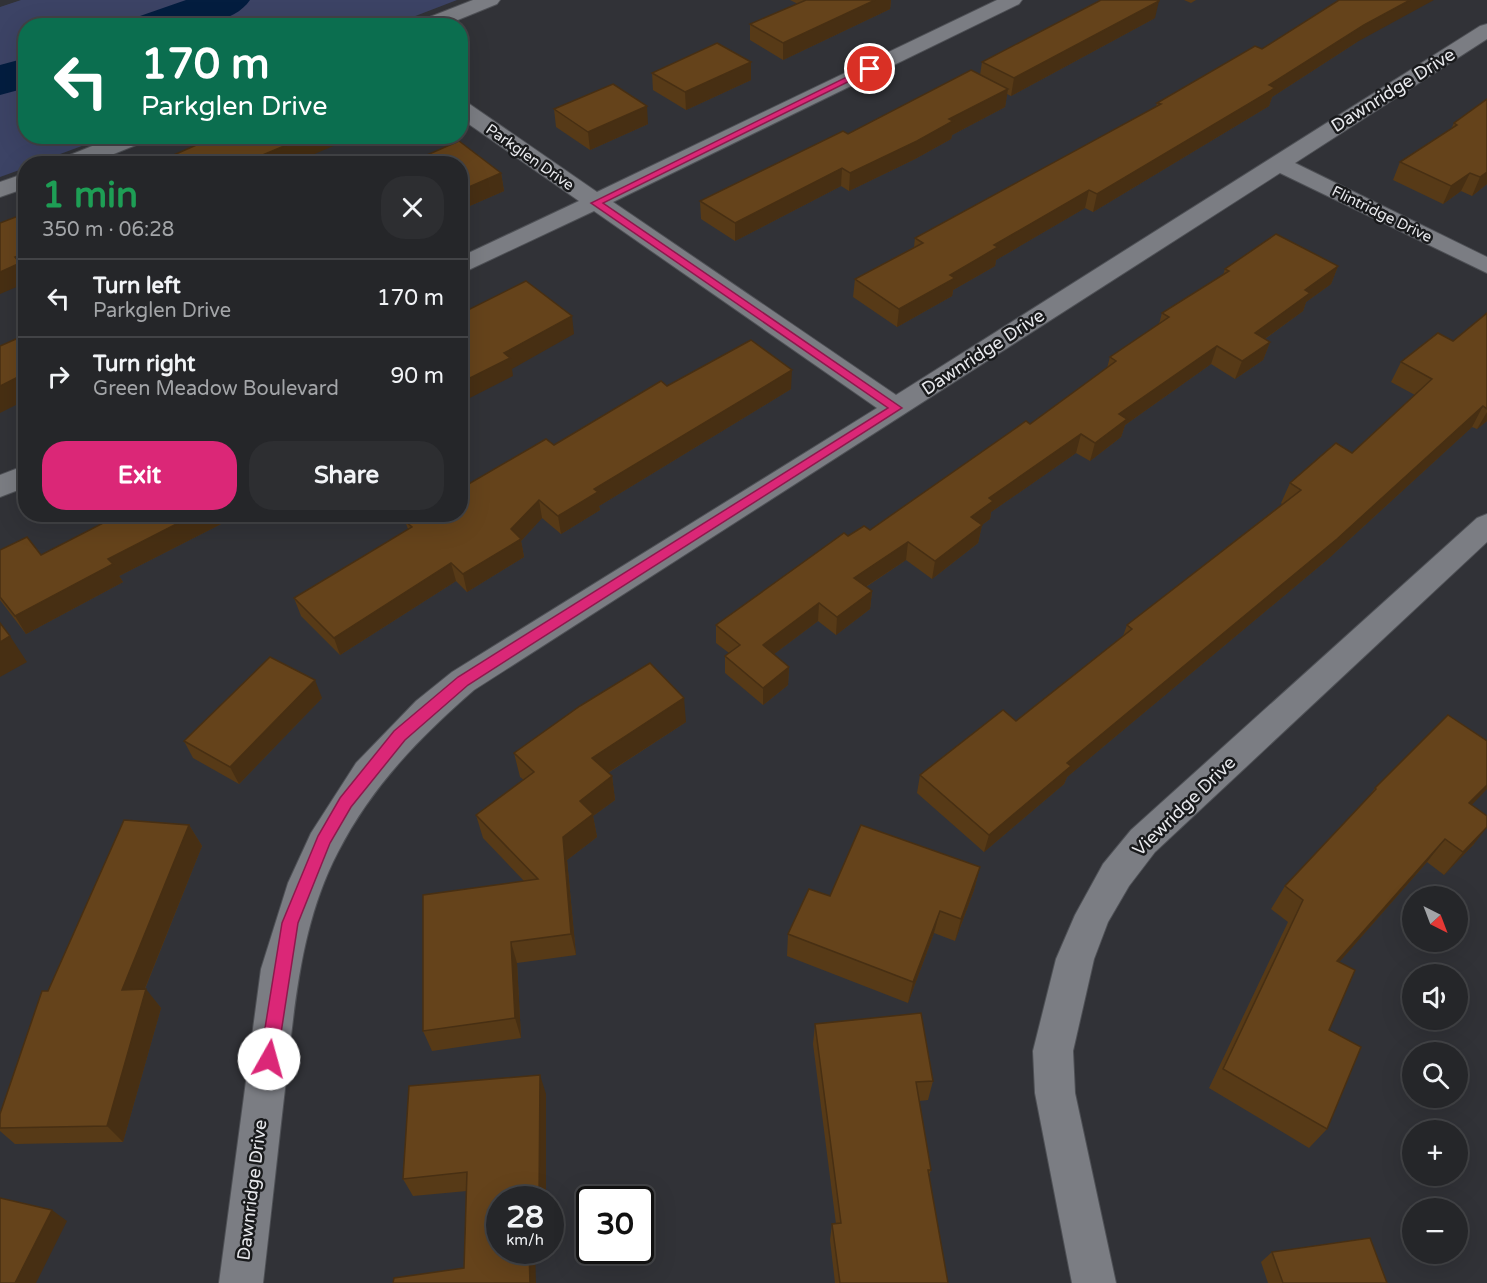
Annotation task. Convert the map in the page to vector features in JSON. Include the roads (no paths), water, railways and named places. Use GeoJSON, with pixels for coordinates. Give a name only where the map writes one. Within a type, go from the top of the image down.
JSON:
{"type":"FeatureCollection","features":[{"type":"Feature","properties":{"kind":"street"},"geometry":{"type":"LineString","coordinates":[[444,18],[490,0]]}},
{"type":"Feature","properties":{"kind":"street"},"geometry":{"type":"LineString","coordinates":[[468,263],[1012,0]]}},
{"type":"Feature","properties":{"kind":"street","name":"Dawnridge Drive"},"geometry":{"type":"LineString","coordinates":[[241,1283],[280,969],[290,923],[323,840],[371,767],[407,728],[463,681],[896,408],[1487,30]]}},
{"type":"Feature","properties":{"kind":"street","name":"Parkglen Drive"},"geometry":{"type":"LineString","coordinates":[[468,114],[896,408]]}},
{"type":"Feature","properties":{"kind":"street"},"geometry":{"type":"LineString","coordinates":[[88,156],[118,144]]}},
{"type":"Feature","properties":{"kind":"street","name":"Flintridge Drive"},"geometry":{"type":"LineString","coordinates":[[1278,163],[1487,266]]}},
{"type":"Feature","properties":{"kind":"street"},"geometry":{"type":"LineString","coordinates":[[0,190],[18,183]]}},
{"type":"Feature","properties":{"kind":"street"},"geometry":{"type":"LineString","coordinates":[[0,487],[18,479]]}},
{"type":"Feature","properties":{"kind":"street","name":"Viewridge Drive"},"geometry":{"type":"LineString","coordinates":[[1094,1283],[1055,1093],[1053,1051],[1076,958],[1093,915],[1116,875],[1143,841],[1487,525]]}},
{"type":"Feature","properties":{"kind":"waterway"},"geometry":{"type":"LineString","coordinates":[[178,18],[228,0]]}},
{"type":"Feature","properties":{"kind":"waterway"},"geometry":{"type":"LineString","coordinates":[[0,81],[18,75]]}}]}
